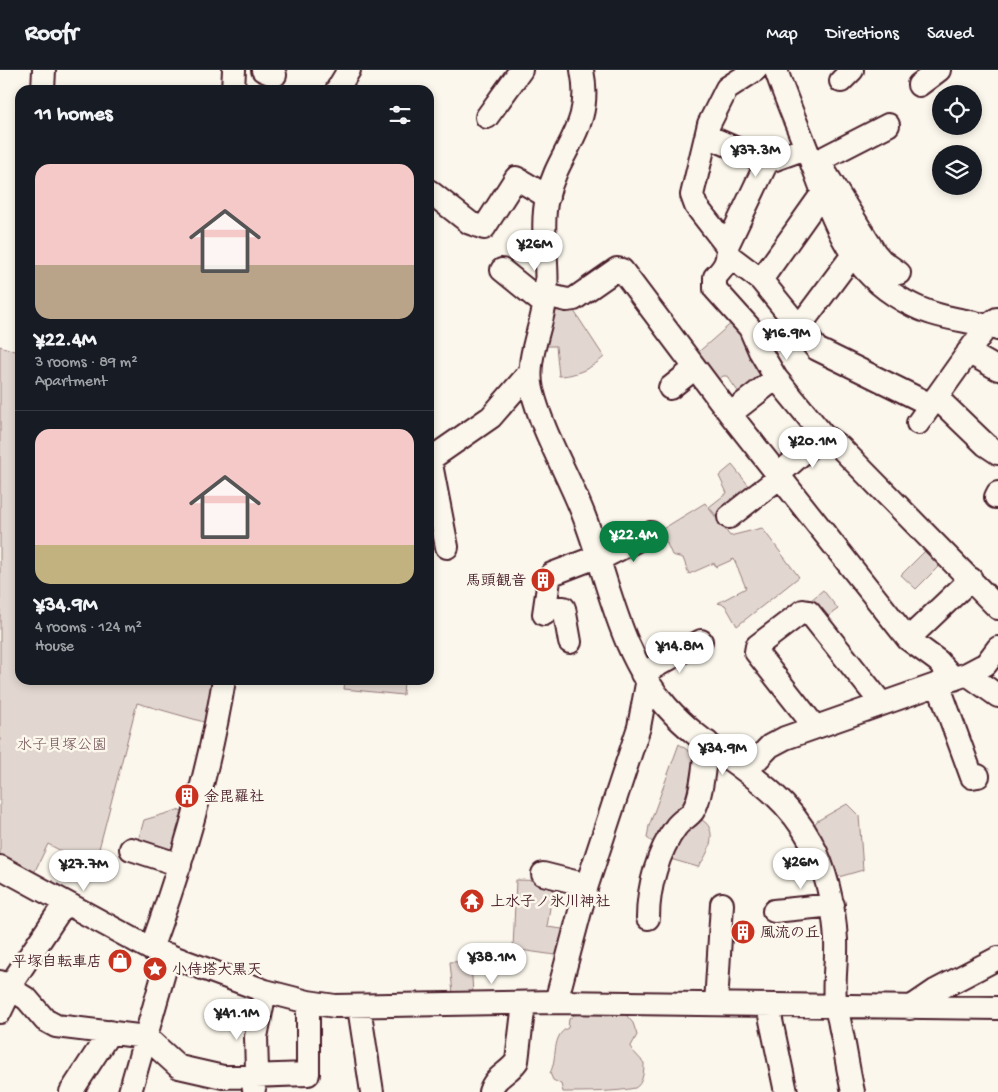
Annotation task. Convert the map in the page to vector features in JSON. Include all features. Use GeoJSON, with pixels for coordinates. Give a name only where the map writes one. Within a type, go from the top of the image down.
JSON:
{"type":"FeatureCollection","features":[{"type":"Feature","properties":{"kind":"street"},"geometry":{"type":"LineString","coordinates":[[43,85],[44,70]]}},
{"type":"Feature","properties":{"kind":"street"},"geometry":{"type":"LineString","coordinates":[[232,85],[234,70]]}},
{"type":"Feature","properties":{"kind":"street"},"geometry":{"type":"LineString","coordinates":[[340,85],[349,70]]}},
{"type":"Feature","properties":{"kind":"street"},"geometry":{"type":"LineString","coordinates":[[487,118],[521,70]]}},
{"type":"Feature","properties":{"kind":"street"},"geometry":{"type":"LineString","coordinates":[[582,70],[585,92],[582,118],[572,144],[556,171],[548,197],[545,299],[530,372],[532,392],[550,442],[583,513],[599,557],[614,614],[645,679],[681,723],[746,770],[781,800],[801,825],[819,860],[833,905],[836,942],[835,1008],[853,1092]]}},
{"type":"Feature","properties":{"kind":"street"},"geometry":{"type":"LineString","coordinates":[[755,70],[727,88],[709,124],[692,195],[696,206],[728,250],[761,280],[817,349],[929,408],[998,453]]}},
{"type":"Feature","properties":{"kind":"street"},"geometry":{"type":"LineString","coordinates":[[776,70],[792,118],[810,160],[829,191],[875,253],[890,268],[899,273]]}},
{"type":"Feature","properties":{"kind":"street"},"geometry":{"type":"LineString","coordinates":[[919,85],[939,70]]}},
{"type":"Feature","properties":{"kind":"street"},"geometry":{"type":"LineString","coordinates":[[706,136],[767,162],[810,160],[888,125]]}},
{"type":"Feature","properties":{"kind":"street"},"geometry":{"type":"LineString","coordinates":[[767,162],[728,250],[725,268],[715,276],[714,289],[750,328],[760,351],[776,378],[823,435],[840,447],[998,608]]}},
{"type":"Feature","properties":{"kind":"street"},"geometry":{"type":"LineString","coordinates":[[434,195],[470,223],[484,228],[516,178],[548,197]]}},
{"type":"Feature","properties":{"kind":"street"},"geometry":{"type":"LineString","coordinates":[[829,191],[852,256],[865,273],[880,286],[915,307],[941,316],[994,325]]}},
{"type":"Feature","properties":{"kind":"street"},"geometry":{"type":"LineString","coordinates":[[761,280],[829,191]]}},
{"type":"Feature","properties":{"kind":"street"},"geometry":{"type":"LineString","coordinates":[[799,327],[852,256]]}},
{"type":"Feature","properties":{"kind":"street"},"geometry":{"type":"LineString","coordinates":[[502,270],[545,299],[567,300],[574,299],[617,269],[622,270],[730,414],[908,639],[938,661],[953,679],[972,778],[978,776]]}},
{"type":"Feature","properties":{"kind":"street"},"geometry":{"type":"LineString","coordinates":[[929,408],[968,352],[994,325]]}},
{"type":"Feature","properties":{"kind":"street"},"geometry":{"type":"LineString","coordinates":[[968,352],[998,369]]}},
{"type":"Feature","properties":{"kind":"street"},"geometry":{"type":"LineString","coordinates":[[670,388],[695,368]]}},
{"type":"Feature","properties":{"kind":"street"},"geometry":{"type":"LineString","coordinates":[[434,456],[491,417],[530,372]]}},
{"type":"Feature","properties":{"kind":"street"},"geometry":{"type":"LineString","coordinates":[[730,414],[776,378]]}},
{"type":"Feature","properties":{"kind":"street"},"geometry":{"type":"LineString","coordinates":[[729,517],[779,476],[823,435]]}},
{"type":"Feature","properties":{"kind":"street"},"geometry":{"type":"LineString","coordinates":[[434,483],[447,547]]}},
{"type":"Feature","properties":{"kind":"street"},"geometry":{"type":"LineString","coordinates":[[570,642],[564,608],[544,611],[549,580],[552,574],[599,557],[651,533]]}},
{"type":"Feature","properties":{"kind":"street"},"geometry":{"type":"LineString","coordinates":[[908,639],[971,579]]}},
{"type":"Feature","properties":{"kind":"street"},"geometry":{"type":"LineString","coordinates":[[815,728],[756,652],[757,646],[803,611],[810,612],[882,704]]}},
{"type":"Feature","properties":{"kind":"street"},"geometry":{"type":"LineString","coordinates":[[556,1002],[587,885],[639,727],[645,679],[700,641]]}},
{"type":"Feature","properties":{"kind":"street"},"geometry":{"type":"LineString","coordinates":[[746,770],[770,746],[784,738],[953,679],[978,669],[996,655]]}},
{"type":"Feature","properties":{"kind":"street"},"geometry":{"type":"LineString","coordinates":[[953,679],[998,696]]}},
{"type":"Feature","properties":{"kind":"street"},"geometry":{"type":"LineString","coordinates":[[130,1092],[146,1037],[160,952],[180,865],[210,760],[223,685]]}},
{"type":"Feature","properties":{"kind":"street"},"geometry":{"type":"LineString","coordinates":[[648,918],[648,908],[662,853],[678,824],[693,812],[698,799],[707,742]]}},
{"type":"Feature","properties":{"kind":"street"},"geometry":{"type":"LineString","coordinates":[[131,849],[180,865]]}},
{"type":"Feature","properties":{"kind":"street"},"geometry":{"type":"LineString","coordinates":[[0,867],[160,952],[265,990],[308,1002],[359,1007],[556,1002],[835,1008],[998,1008]]}},
{"type":"Feature","properties":{"kind":"street"},"geometry":{"type":"LineString","coordinates":[[543,874],[587,885]]}},
{"type":"Feature","properties":{"kind":"street"},"geometry":{"type":"LineString","coordinates":[[0,1012],[7,986],[65,903]]}},
{"type":"Feature","properties":{"kind":"street"},"geometry":{"type":"LineString","coordinates":[[716,1004],[722,904]]}},
{"type":"Feature","properties":{"kind":"street"},"geometry":{"type":"LineString","coordinates":[[774,911],[833,905]]}},
{"type":"Feature","properties":{"kind":"street"},"geometry":{"type":"LineString","coordinates":[[910,1008],[936,991],[998,958]]}},
{"type":"Feature","properties":{"kind":"street"},"geometry":{"type":"LineString","coordinates":[[7,986],[27,999],[45,1020],[56,1026],[146,1037],[179,1067],[216,1084],[253,1084],[308,1074],[308,1002]]}},
{"type":"Feature","properties":{"kind":"street"},"geometry":{"type":"LineString","coordinates":[[253,1084],[256,1070],[256,1037],[265,990]]}},
{"type":"Feature","properties":{"kind":"street"},"geometry":{"type":"LineString","coordinates":[[490,1092],[497,1078],[513,1067],[517,1061],[524,1003]]}},
{"type":"Feature","properties":{"kind":"street"},"geometry":{"type":"LineString","coordinates":[[768,1006],[786,1092]]}},
{"type":"Feature","properties":{"kind":"street"},"geometry":{"type":"LineString","coordinates":[[359,1007],[372,1092]]}},
{"type":"Feature","properties":{"kind":"street"},"geometry":{"type":"LineString","coordinates":[[71,1092],[110,1032]]}},
{"type":"Feature","properties":{"kind":"green space"},"geometry":{"type":"Polygon","coordinates":[[[552,306],[572,308],[604,357],[583,371],[559,376],[556,346],[544,346],[552,306]]]}},
{"type":"Feature","properties":{"kind":"green space"},"geometry":{"type":"Polygon","coordinates":[[[735,320],[765,372],[742,397],[727,376],[723,376],[715,382],[695,355],[735,320]]]}},
{"type":"Feature","properties":{"kind":"green space","name":"水子貝塚公園"},"geometry":{"type":"Polygon","coordinates":[[[0,346],[15,351],[15,685],[219,685],[211,724],[137,703],[94,868],[48,844],[31,879],[0,861],[0,346]]]}},
{"type":"Feature","properties":{"kind":"green space"},"geometry":{"type":"Polygon","coordinates":[[[732,465],[754,492],[719,519],[709,507],[727,493],[719,476],[732,465]]]}},
{"type":"Feature","properties":{"kind":"green space"},"geometry":{"type":"Polygon","coordinates":[[[705,503],[730,536],[762,528],[799,577],[737,626],[725,605],[718,603],[746,588],[734,559],[716,567],[714,563],[689,574],[683,558],[672,555],[661,530],[705,503]]]}},
{"type":"Feature","properties":{"kind":"green space"},"geometry":{"type":"Polygon","coordinates":[[[931,545],[946,559],[916,589],[901,575],[931,545]]]}},
{"type":"Feature","properties":{"kind":"green space"},"geometry":{"type":"Polygon","coordinates":[[[823,590],[838,609],[824,619],[810,601],[823,590]]]}},
{"type":"Feature","properties":{"kind":"green space"},"geometry":{"type":"Polygon","coordinates":[[[344,685],[404,685],[403,695],[344,689],[344,685]]]}},
{"type":"Feature","properties":{"kind":"green space"},"geometry":{"type":"Polygon","coordinates":[[[679,744],[694,755],[693,800],[658,846],[647,838],[649,826],[679,744]]]}},
{"type":"Feature","properties":{"kind":"green space"},"geometry":{"type":"Polygon","coordinates":[[[847,804],[859,816],[863,870],[835,878],[812,828],[817,821],[847,804]]]}},
{"type":"Feature","properties":{"kind":"green space"},"geometry":{"type":"Polygon","coordinates":[[[178,810],[187,815],[174,852],[138,841],[144,820],[178,810]]]}},
{"type":"Feature","properties":{"kind":"green space"},"geometry":{"type":"Polygon","coordinates":[[[700,819],[710,828],[711,842],[706,855],[698,867],[667,858],[672,840],[700,819]]]}},
{"type":"Feature","properties":{"kind":"green space"},"geometry":{"type":"Polygon","coordinates":[[[516,880],[554,881],[547,927],[570,930],[562,956],[513,949],[516,880]]]}},
{"type":"Feature","properties":{"kind":"green space"},"geometry":{"type":"Polygon","coordinates":[[[471,961],[473,994],[453,995],[450,962],[471,961]]]}},
{"type":"Feature","properties":{"kind":"green space"},"geometry":{"type":"Polygon","coordinates":[[[593,1012],[606,1016],[626,1015],[633,1023],[637,1035],[631,1046],[632,1050],[644,1063],[641,1080],[635,1088],[610,1091],[563,1092],[561,1084],[553,1080],[550,1073],[557,1042],[559,1036],[568,1028],[569,1019],[574,1015],[593,1012]]]}},
{"type":"Feature","properties":{"kind":"place","name":"馬頭観音"},"geometry":{"type":"Point","coordinates":[543,580]}},
{"type":"Feature","properties":{"kind":"place","name":"金毘羅社"},"geometry":{"type":"Point","coordinates":[187,796]}},
{"type":"Feature","properties":{"kind":"place","name":"上水子ノ氷川神社"},"geometry":{"type":"Point","coordinates":[472,901]}},
{"type":"Feature","properties":{"kind":"place","name":"風流の丘"},"geometry":{"type":"Point","coordinates":[743,932]}},
{"type":"Feature","properties":{"kind":"place","name":"平塚自転車店"},"geometry":{"type":"Point","coordinates":[120,961]}},
{"type":"Feature","properties":{"kind":"place","name":"小侍塔大黒天"},"geometry":{"type":"Point","coordinates":[155,969]}}]}
